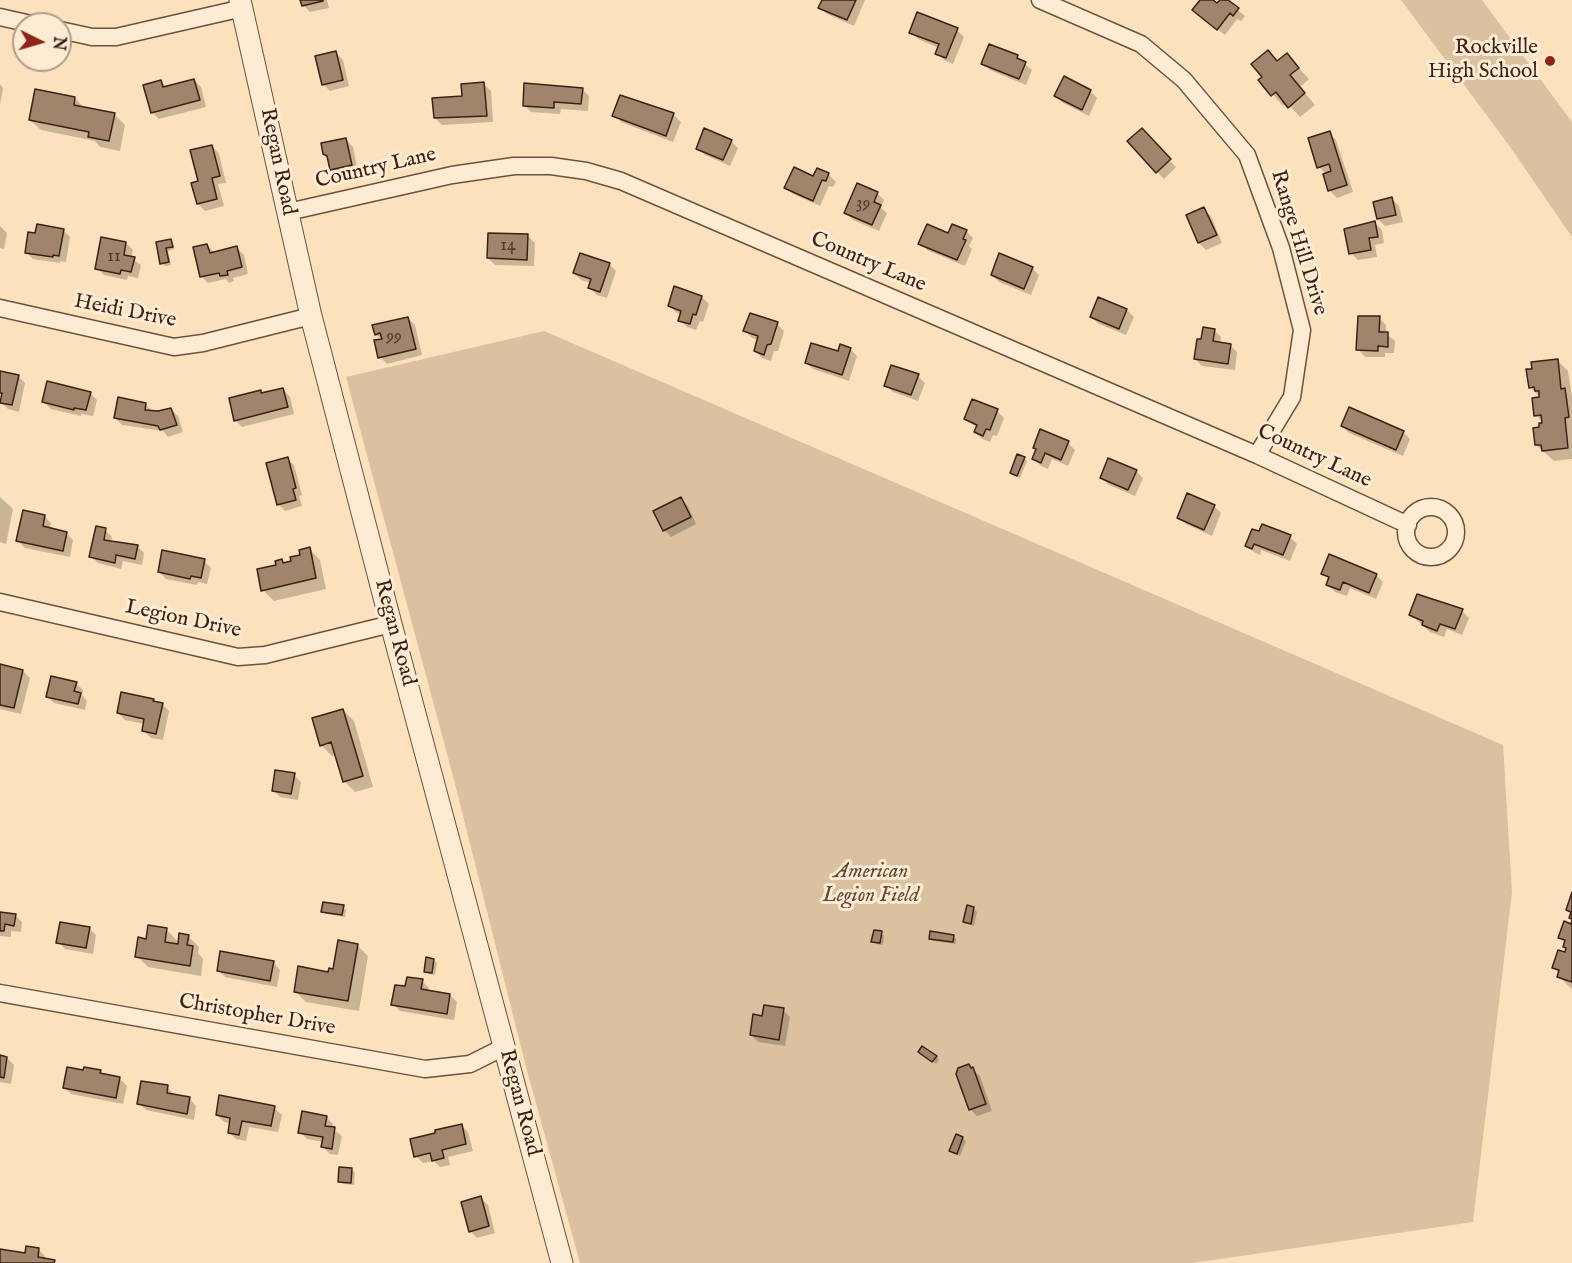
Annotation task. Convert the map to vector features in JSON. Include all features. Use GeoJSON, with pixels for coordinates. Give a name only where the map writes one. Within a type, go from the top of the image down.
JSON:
{"type":"FeatureCollection","features":[{"type":"Feature","properties":{"kind":"street","name":"Range Hill Drive"},"geometry":{"type":"LineString","coordinates":[[1040,0],[1141,44],[1184,80],[1247,155],[1281,248],[1302,330],[1292,397],[1257,455]]}},
{"type":"Feature","properties":{"kind":"street"},"geometry":{"type":"LineString","coordinates":[[72,33],[92,37],[116,37],[242,4]]}},
{"type":"Feature","properties":{"kind":"street","name":"Regan Road"},"geometry":{"type":"LineString","coordinates":[[242,4],[311,316],[562,1263]]}},
{"type":"Feature","properties":{"kind":"street","name":"Country Lane"},"geometry":{"type":"LineString","coordinates":[[288,212],[452,175],[514,166],[550,166],[586,171],[621,181],[649,193],[1257,455],[1408,525]]}},
{"type":"Feature","properties":{"kind":"street","name":"Heidi Drive"},"geometry":{"type":"LineString","coordinates":[[0,308],[174,347],[202,343],[311,316]]}},
{"type":"Feature","properties":{"kind":"street","name":"Legion Drive"},"geometry":{"type":"LineString","coordinates":[[0,602],[238,657],[265,656],[391,624]]}},
{"type":"Feature","properties":{"kind":"street","name":"Christopher Drive"},"geometry":{"type":"LineString","coordinates":[[0,993],[425,1069],[470,1064],[504,1047]]}},
{"type":"Feature","properties":{"kind":"green space"},"geometry":{"type":"Polygon","coordinates":[[[1401,0],[1482,0],[1572,122],[1572,237],[1508,144],[1401,0]]]}},
{"type":"Feature","properties":{"kind":"green space","name":"American Legion Field"},"geometry":{"type":"Polygon","coordinates":[[[544,331],[1503,745],[1512,892],[1473,1222],[1193,1263],[580,1263],[526,1067],[454,780],[346,377],[544,331]]]}},
{"type":"Feature","properties":{"kind":"building"},"geometry":{"type":"Polygon","coordinates":[[[300,0],[323,0],[323,1],[302,6],[300,0]]]}},
{"type":"Feature","properties":{"kind":"building"},"geometry":{"type":"Polygon","coordinates":[[[822,0],[856,0],[847,20],[818,8],[822,0]]]}},
{"type":"Feature","properties":{"kind":"building"},"geometry":{"type":"Polygon","coordinates":[[[1200,0],[1213,0],[1217,3],[1220,0],[1228,0],[1239,8],[1233,16],[1230,13],[1217,30],[1192,10],[1200,0]]]}},
{"type":"Feature","properties":{"kind":"building"},"geometry":{"type":"Polygon","coordinates":[[[917,12],[958,28],[946,58],[935,54],[939,44],[909,33],[917,12]]]}},
{"type":"Feature","properties":{"kind":"building"},"geometry":{"type":"Polygon","coordinates":[[[989,44],[1018,55],[1017,58],[1026,62],[1019,79],[981,64],[989,44]]]}},
{"type":"Feature","properties":{"kind":"building"},"geometry":{"type":"Polygon","coordinates":[[[1268,50],[1277,61],[1287,53],[1299,68],[1290,75],[1305,93],[1288,108],[1276,92],[1271,96],[1258,80],[1262,77],[1251,64],[1268,50]]]}},
{"type":"Feature","properties":{"kind":"building"},"geometry":{"type":"Polygon","coordinates":[[[336,51],[343,80],[322,85],[315,56],[336,51]]]}},
{"type":"Feature","properties":{"kind":"building"},"geometry":{"type":"Polygon","coordinates":[[[1064,76],[1091,90],[1082,110],[1054,96],[1064,76]]]}},
{"type":"Feature","properties":{"kind":"building"},"geometry":{"type":"Polygon","coordinates":[[[194,79],[200,100],[151,113],[143,85],[161,80],[163,87],[194,79]]]}},
{"type":"Feature","properties":{"kind":"building"},"geometry":{"type":"Polygon","coordinates":[[[484,82],[487,116],[434,118],[432,98],[462,96],[461,84],[484,82]]]}},
{"type":"Feature","properties":{"kind":"building"},"geometry":{"type":"Polygon","coordinates":[[[524,83],[583,88],[581,104],[554,102],[554,108],[523,106],[524,83]]]}},
{"type":"Feature","properties":{"kind":"building"},"geometry":{"type":"Polygon","coordinates":[[[35,89],[75,97],[74,105],[115,113],[109,141],[88,137],[89,132],[29,120],[35,89]]]}},
{"type":"Feature","properties":{"kind":"building"},"geometry":{"type":"Polygon","coordinates":[[[620,95],[674,113],[666,136],[612,116],[620,95]]]}},
{"type":"Feature","properties":{"kind":"building"},"geometry":{"type":"Polygon","coordinates":[[[704,128],[732,140],[723,160],[696,149],[704,128]]]}},
{"type":"Feature","properties":{"kind":"building"},"geometry":{"type":"Polygon","coordinates":[[[1142,128],[1171,159],[1156,173],[1127,141],[1142,128]]]}},
{"type":"Feature","properties":{"kind":"building"},"geometry":{"type":"Polygon","coordinates":[[[1330,131],[1347,185],[1328,191],[1323,174],[1331,171],[1329,164],[1317,168],[1308,138],[1330,131]]]}},
{"type":"Feature","properties":{"kind":"building"},"geometry":{"type":"Polygon","coordinates":[[[346,138],[352,165],[330,170],[321,143],[346,138]]]}},
{"type":"Feature","properties":{"kind":"building"},"geometry":{"type":"Polygon","coordinates":[[[212,145],[220,176],[212,178],[217,199],[197,204],[191,183],[198,181],[190,150],[212,145]]]}},
{"type":"Feature","properties":{"kind":"building"},"geometry":{"type":"Polygon","coordinates":[[[794,167],[813,176],[817,168],[829,173],[826,181],[822,180],[813,201],[784,188],[794,167]]]}},
{"type":"Feature","properties":{"kind":"building"},"geometry":{"type":"Polygon","coordinates":[[[857,183],[878,192],[874,202],[881,205],[872,225],[844,213],[857,183]]]}},
{"type":"Feature","properties":{"kind":"building"},"geometry":{"type":"Polygon","coordinates":[[[1392,197],[1396,215],[1377,219],[1373,202],[1392,197]]]}},
{"type":"Feature","properties":{"kind":"building"},"geometry":{"type":"Polygon","coordinates":[[[1204,207],[1217,235],[1198,243],[1186,215],[1204,207]]]}},
{"type":"Feature","properties":{"kind":"building"},"geometry":{"type":"Polygon","coordinates":[[[1375,221],[1378,237],[1369,238],[1371,250],[1349,254],[1344,229],[1375,221]]]}},
{"type":"Feature","properties":{"kind":"building"},"geometry":{"type":"Polygon","coordinates":[[[37,224],[64,229],[59,256],[25,253],[28,232],[35,233],[37,224]]]}},
{"type":"Feature","properties":{"kind":"building"},"geometry":{"type":"Polygon","coordinates":[[[927,224],[948,233],[952,224],[967,230],[963,239],[966,240],[957,260],[918,244],[927,224]]]}},
{"type":"Feature","properties":{"kind":"building"},"geometry":{"type":"Polygon","coordinates":[[[488,233],[528,234],[527,260],[487,258],[488,233]]]}},
{"type":"Feature","properties":{"kind":"building"},"geometry":{"type":"Polygon","coordinates":[[[101,237],[126,242],[124,255],[135,257],[131,272],[121,270],[120,274],[95,269],[101,237]]]}},
{"type":"Feature","properties":{"kind":"building"},"geometry":{"type":"Polygon","coordinates":[[[171,239],[173,247],[166,248],[169,262],[160,264],[156,242],[171,239]]]}},
{"type":"Feature","properties":{"kind":"building"},"geometry":{"type":"Polygon","coordinates":[[[207,244],[210,253],[237,246],[242,267],[227,271],[228,275],[220,276],[219,273],[200,277],[193,247],[207,244]]]}},
{"type":"Feature","properties":{"kind":"building"},"geometry":{"type":"Polygon","coordinates":[[[580,253],[610,263],[600,292],[588,288],[591,279],[573,273],[580,253]]]}},
{"type":"Feature","properties":{"kind":"building"},"geometry":{"type":"Polygon","coordinates":[[[999,253],[1033,267],[1024,289],[991,275],[999,253]]]}},
{"type":"Feature","properties":{"kind":"building"},"geometry":{"type":"Polygon","coordinates":[[[674,286],[702,296],[696,315],[693,314],[690,324],[678,321],[681,311],[668,306],[674,286]]]}},
{"type":"Feature","properties":{"kind":"building"},"geometry":{"type":"Polygon","coordinates":[[[1098,297],[1127,309],[1119,329],[1090,317],[1098,297]]]}},
{"type":"Feature","properties":{"kind":"building"},"geometry":{"type":"Polygon","coordinates":[[[750,313],[778,322],[771,344],[767,345],[764,355],[754,351],[758,336],[743,331],[750,313]]]}},
{"type":"Feature","properties":{"kind":"building"},"geometry":{"type":"Polygon","coordinates":[[[1358,316],[1380,316],[1379,332],[1388,332],[1388,347],[1378,346],[1378,351],[1356,350],[1358,316]]]}},
{"type":"Feature","properties":{"kind":"building"},"geometry":{"type":"Polygon","coordinates":[[[408,317],[416,349],[378,358],[374,340],[382,339],[380,333],[375,335],[372,325],[408,317]]]}},
{"type":"Feature","properties":{"kind":"building"},"geometry":{"type":"Polygon","coordinates":[[[1203,327],[1215,329],[1213,341],[1231,344],[1228,364],[1194,359],[1197,339],[1201,339],[1203,327]]]}},
{"type":"Feature","properties":{"kind":"building"},"geometry":{"type":"Polygon","coordinates":[[[811,343],[838,351],[840,344],[851,348],[842,375],[805,363],[811,343]]]}},
{"type":"Feature","properties":{"kind":"building"},"geometry":{"type":"Polygon","coordinates":[[[1558,359],[1561,389],[1565,388],[1569,417],[1565,418],[1568,448],[1542,451],[1541,445],[1535,445],[1533,428],[1539,427],[1539,423],[1542,423],[1541,415],[1534,416],[1532,398],[1539,397],[1539,391],[1535,391],[1534,387],[1529,388],[1526,369],[1532,369],[1531,362],[1558,359]]]}},
{"type":"Feature","properties":{"kind":"building"},"geometry":{"type":"Polygon","coordinates":[[[891,365],[919,374],[911,395],[884,386],[891,365]]]}},
{"type":"Feature","properties":{"kind":"building"},"geometry":{"type":"Polygon","coordinates":[[[0,371],[19,375],[12,405],[0,403],[2,393],[0,393],[0,371]]]}},
{"type":"Feature","properties":{"kind":"building"},"geometry":{"type":"Polygon","coordinates":[[[47,381],[91,392],[86,410],[74,408],[74,410],[42,402],[47,381]]]}},
{"type":"Feature","properties":{"kind":"building"},"geometry":{"type":"Polygon","coordinates":[[[283,388],[288,407],[234,421],[229,398],[261,390],[261,393],[283,388]]]}},
{"type":"Feature","properties":{"kind":"building"},"geometry":{"type":"Polygon","coordinates":[[[118,397],[146,403],[145,410],[158,411],[171,408],[177,425],[160,430],[158,426],[114,418],[118,397]]]}},
{"type":"Feature","properties":{"kind":"building"},"geometry":{"type":"Polygon","coordinates":[[[972,399],[998,409],[990,430],[986,429],[983,436],[974,432],[977,425],[964,419],[972,399]]]}},
{"type":"Feature","properties":{"kind":"building"},"geometry":{"type":"Polygon","coordinates":[[[1349,407],[1404,431],[1396,450],[1341,426],[1349,407]]]}},
{"type":"Feature","properties":{"kind":"building"},"geometry":{"type":"Polygon","coordinates":[[[1040,429],[1069,441],[1061,460],[1045,453],[1041,463],[1032,459],[1036,449],[1033,448],[1040,429]]]}},
{"type":"Feature","properties":{"kind":"building"},"geometry":{"type":"Polygon","coordinates":[[[1017,454],[1025,457],[1017,476],[1010,473],[1017,454]]]}},
{"type":"Feature","properties":{"kind":"building"},"geometry":{"type":"Polygon","coordinates":[[[288,457],[296,488],[293,489],[296,500],[277,505],[266,463],[288,457]]]}},
{"type":"Feature","properties":{"kind":"building"},"geometry":{"type":"Polygon","coordinates":[[[1108,458],[1137,470],[1128,490],[1100,478],[1108,458]]]}},
{"type":"Feature","properties":{"kind":"building"},"geometry":{"type":"Polygon","coordinates":[[[1187,493],[1215,505],[1204,530],[1177,518],[1187,493]]]}},
{"type":"Feature","properties":{"kind":"building"},"geometry":{"type":"Polygon","coordinates":[[[681,497],[691,517],[663,531],[653,511],[681,497]]]}},
{"type":"Feature","properties":{"kind":"building"},"geometry":{"type":"Polygon","coordinates":[[[23,510],[45,515],[43,526],[67,532],[63,551],[16,541],[23,510]]]}},
{"type":"Feature","properties":{"kind":"building"},"geometry":{"type":"Polygon","coordinates":[[[1262,524],[1291,535],[1283,555],[1254,544],[1252,549],[1245,546],[1252,529],[1259,531],[1262,524]]]}},
{"type":"Feature","properties":{"kind":"building"},"geometry":{"type":"Polygon","coordinates":[[[96,526],[106,528],[104,540],[138,545],[135,559],[116,555],[115,563],[89,557],[96,526]]]}},
{"type":"Feature","properties":{"kind":"building"},"geometry":{"type":"Polygon","coordinates":[[[310,547],[316,578],[261,591],[257,569],[276,565],[275,561],[282,559],[283,563],[291,561],[290,557],[300,555],[299,550],[310,547]]]}},
{"type":"Feature","properties":{"kind":"building"},"geometry":{"type":"Polygon","coordinates":[[[162,550],[205,559],[201,578],[191,576],[190,579],[158,572],[162,550]]]}},
{"type":"Feature","properties":{"kind":"building"},"geometry":{"type":"Polygon","coordinates":[[[1329,554],[1377,574],[1369,593],[1343,582],[1340,590],[1326,585],[1329,577],[1321,574],[1329,554]]]}},
{"type":"Feature","properties":{"kind":"building"},"geometry":{"type":"Polygon","coordinates":[[[1417,594],[1463,609],[1455,629],[1440,624],[1437,631],[1422,625],[1423,621],[1409,615],[1417,594]]]}},
{"type":"Feature","properties":{"kind":"building"},"geometry":{"type":"Polygon","coordinates":[[[0,664],[23,670],[14,708],[0,705],[0,664]]]}},
{"type":"Feature","properties":{"kind":"building"},"geometry":{"type":"Polygon","coordinates":[[[51,676],[77,682],[74,691],[81,693],[78,704],[46,697],[51,676]]]}},
{"type":"Feature","properties":{"kind":"building"},"geometry":{"type":"Polygon","coordinates":[[[121,692],[163,703],[156,734],[142,731],[144,719],[117,713],[121,692]]]}},
{"type":"Feature","properties":{"kind":"building"},"geometry":{"type":"Polygon","coordinates":[[[343,709],[363,776],[343,782],[331,742],[320,746],[312,718],[343,709]]]}},
{"type":"Feature","properties":{"kind":"building"},"geometry":{"type":"Polygon","coordinates":[[[275,770],[295,773],[291,794],[272,791],[275,770]]]}},
{"type":"Feature","properties":{"kind":"building"},"geometry":{"type":"Polygon","coordinates":[[[1572,892],[1572,919],[1569,918],[1571,912],[1566,910],[1572,892]]]}},
{"type":"Feature","properties":{"kind":"building"},"geometry":{"type":"Polygon","coordinates":[[[323,902],[344,905],[342,915],[321,912],[323,902]]]}},
{"type":"Feature","properties":{"kind":"building"},"geometry":{"type":"Polygon","coordinates":[[[967,905],[974,907],[971,924],[963,922],[967,905]]]}},
{"type":"Feature","properties":{"kind":"building"},"geometry":{"type":"Polygon","coordinates":[[[0,912],[16,914],[14,926],[5,924],[4,931],[0,931],[0,912]]]}},
{"type":"Feature","properties":{"kind":"building"},"geometry":{"type":"Polygon","coordinates":[[[1572,920],[1572,982],[1557,977],[1559,970],[1552,968],[1558,950],[1565,952],[1566,948],[1563,947],[1565,940],[1558,938],[1564,921],[1571,924],[1572,920]]]}},
{"type":"Feature","properties":{"kind":"building"},"geometry":{"type":"Polygon","coordinates":[[[60,922],[90,927],[86,948],[56,943],[60,922]]]}},
{"type":"Feature","properties":{"kind":"building"},"geometry":{"type":"Polygon","coordinates":[[[148,925],[167,928],[165,942],[178,944],[179,933],[189,935],[187,945],[193,946],[190,966],[135,957],[138,937],[146,939],[148,925]]]}},
{"type":"Feature","properties":{"kind":"building"},"geometry":{"type":"Polygon","coordinates":[[[874,930],[882,931],[880,943],[871,942],[874,930]]]}},
{"type":"Feature","properties":{"kind":"building"},"geometry":{"type":"Polygon","coordinates":[[[930,931],[954,935],[953,942],[929,939],[930,931]]]}},
{"type":"Feature","properties":{"kind":"building"},"geometry":{"type":"Polygon","coordinates":[[[338,940],[358,944],[348,1001],[294,992],[298,966],[328,972],[329,968],[333,969],[338,940]]]}},
{"type":"Feature","properties":{"kind":"building"},"geometry":{"type":"Polygon","coordinates":[[[220,951],[274,961],[270,981],[217,971],[220,951]]]}},
{"type":"Feature","properties":{"kind":"building"},"geometry":{"type":"Polygon","coordinates":[[[426,957],[434,959],[432,973],[424,972],[426,957]]]}},
{"type":"Feature","properties":{"kind":"building"},"geometry":{"type":"Polygon","coordinates":[[[407,977],[423,979],[421,989],[450,994],[447,1014],[391,1005],[395,985],[405,986],[407,977]]]}},
{"type":"Feature","properties":{"kind":"building"},"geometry":{"type":"Polygon","coordinates":[[[764,1005],[784,1008],[779,1040],[750,1035],[753,1014],[762,1016],[764,1005]]]}},
{"type":"Feature","properties":{"kind":"building"},"geometry":{"type":"Polygon","coordinates":[[[922,1046],[937,1056],[932,1062],[918,1052],[922,1046]]]}},
{"type":"Feature","properties":{"kind":"building"},"geometry":{"type":"Polygon","coordinates":[[[0,1055],[7,1057],[4,1078],[0,1077],[0,1055]]]}},
{"type":"Feature","properties":{"kind":"building"},"geometry":{"type":"Polygon","coordinates":[[[969,1064],[971,1068],[973,1067],[986,1104],[969,1110],[956,1074],[958,1068],[969,1064]]]}},
{"type":"Feature","properties":{"kind":"building"},"geometry":{"type":"Polygon","coordinates":[[[67,1067],[101,1070],[100,1073],[120,1077],[116,1098],[63,1088],[67,1067]]]}},
{"type":"Feature","properties":{"kind":"building"},"geometry":{"type":"Polygon","coordinates":[[[141,1081],[168,1085],[167,1093],[190,1097],[187,1114],[137,1104],[141,1081]]]}},
{"type":"Feature","properties":{"kind":"building"},"geometry":{"type":"Polygon","coordinates":[[[219,1095],[275,1106],[271,1126],[242,1121],[239,1135],[228,1133],[230,1118],[216,1115],[219,1095]]]}},
{"type":"Feature","properties":{"kind":"building"},"geometry":{"type":"Polygon","coordinates":[[[302,1111],[327,1116],[325,1126],[335,1127],[332,1149],[321,1147],[323,1137],[298,1133],[302,1111]]]}},
{"type":"Feature","properties":{"kind":"building"},"geometry":{"type":"Polygon","coordinates":[[[462,1124],[466,1144],[442,1150],[444,1158],[432,1161],[430,1153],[414,1157],[410,1139],[462,1124]]]}},
{"type":"Feature","properties":{"kind":"building"},"geometry":{"type":"Polygon","coordinates":[[[956,1134],[963,1137],[957,1154],[949,1151],[956,1134]]]}},
{"type":"Feature","properties":{"kind":"building"},"geometry":{"type":"Polygon","coordinates":[[[339,1167],[352,1168],[351,1183],[338,1182],[339,1167]]]}},
{"type":"Feature","properties":{"kind":"building"},"geometry":{"type":"Polygon","coordinates":[[[481,1196],[489,1226],[469,1232],[461,1202],[481,1196]]]}},
{"type":"Feature","properties":{"kind":"building"},"geometry":{"type":"Polygon","coordinates":[[[26,1246],[39,1248],[38,1257],[55,1260],[54,1263],[0,1263],[0,1249],[25,1253],[26,1246]]]}},
{"type":"Feature","properties":{"kind":"place","name":"Rockville High School"},"geometry":{"type":"Point","coordinates":[1550,61]}}]}
